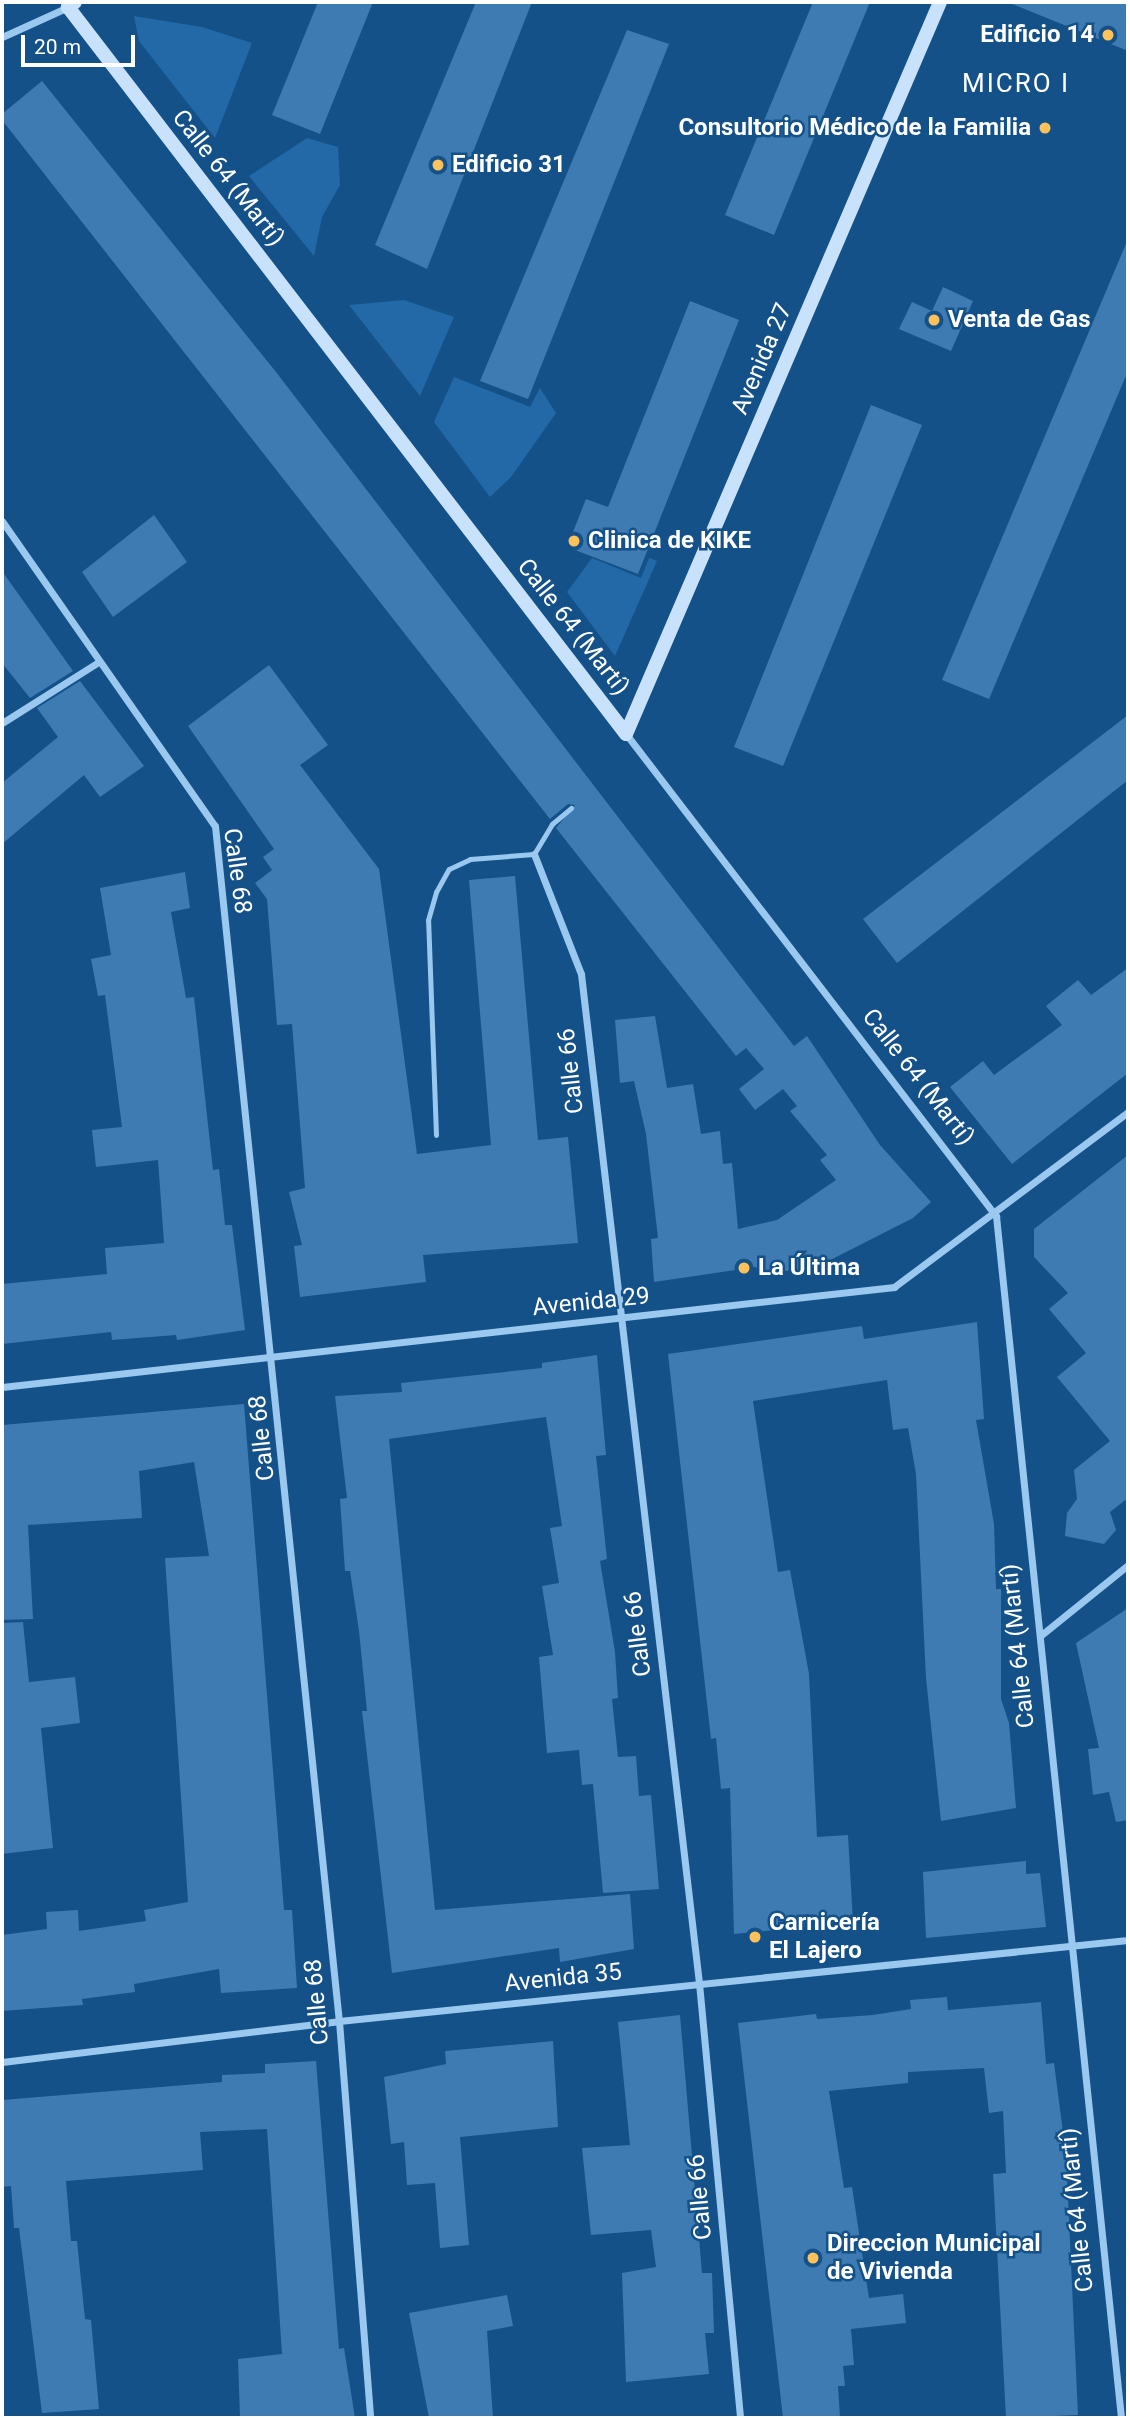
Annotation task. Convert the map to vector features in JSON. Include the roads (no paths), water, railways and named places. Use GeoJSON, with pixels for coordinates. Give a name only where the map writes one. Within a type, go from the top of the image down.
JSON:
{"type":"FeatureCollection","features":[{"type":"Feature","properties":{"kind":"street","name":"Avenida 27"},"geometry":{"type":"LineString","coordinates":[[626,734],[940,2]]}},
{"type":"Feature","properties":{"kind":"street","name":"Calle 64 (Martí)"},"geometry":{"type":"LineString","coordinates":[[71,4],[996,1216],[1121,2418]]}},
{"type":"Feature","properties":{"kind":"street"},"geometry":{"type":"LineString","coordinates":[[2,37],[71,4]]}},
{"type":"Feature","properties":{"kind":"street","name":"Calle 68"},"geometry":{"type":"LineString","coordinates":[[2,521],[97,663],[215,826],[273,1355],[339,2021],[370,2418]]}},
{"type":"Feature","properties":{"kind":"street"},"geometry":{"type":"LineString","coordinates":[[2,723],[97,663]]}},
{"type":"Feature","properties":{"kind":"street","name":"Calle 66"},"geometry":{"type":"LineString","coordinates":[[534,854],[581,974],[619,1319],[699,1983],[740,2418]]}},
{"type":"Feature","properties":{"kind":"street","name":"Avenida 29"},"geometry":{"type":"LineString","coordinates":[[2,1387],[894,1287],[996,1216],[1128,1112]]}},
{"type":"Feature","properties":{"kind":"street"},"geometry":{"type":"LineString","coordinates":[[1040,1636],[1128,1565]]}},
{"type":"Feature","properties":{"kind":"street","name":"Avenida 35"},"geometry":{"type":"LineString","coordinates":[[2,2062],[339,2021],[1128,1940]]}},
{"type":"Feature","properties":{"kind":"lane"},"geometry":{"type":"LineString","coordinates":[[436,1135],[428,920],[436,892],[449,869],[470,859],[534,854],[552,824],[571,808]]}},
{"type":"Feature","properties":{"kind":"place","name":"Edificio 14"},"geometry":{"type":"Point","coordinates":[1108,35]}},
{"type":"Feature","properties":{"kind":"place","name":"Consultorio Médico de la Familia"},"geometry":{"type":"Point","coordinates":[1045,128]}},
{"type":"Feature","properties":{"kind":"place","name":"Edificio 31"},"geometry":{"type":"Point","coordinates":[438,165]}},
{"type":"Feature","properties":{"kind":"place","name":"Venta de Gas"},"geometry":{"type":"Point","coordinates":[934,320]}},
{"type":"Feature","properties":{"kind":"place","name":"Clinica de KIKE"},"geometry":{"type":"Point","coordinates":[574,541]}},
{"type":"Feature","properties":{"kind":"place","name":"La Última"},"geometry":{"type":"Point","coordinates":[744,1268]}},
{"type":"Feature","properties":{"kind":"place","name":"Carnicería El Lajero"},"geometry":{"type":"Point","coordinates":[755,1937]}},
{"type":"Feature","properties":{"kind":"place","name":"Direccion Municipal de Vivienda"},"geometry":{"type":"Point","coordinates":[813,2258]}},
{"type":"Feature","properties":{"kind":"district","name":"MICRO I"},"geometry":{"type":"Point","coordinates":[1016,84]}}]}
